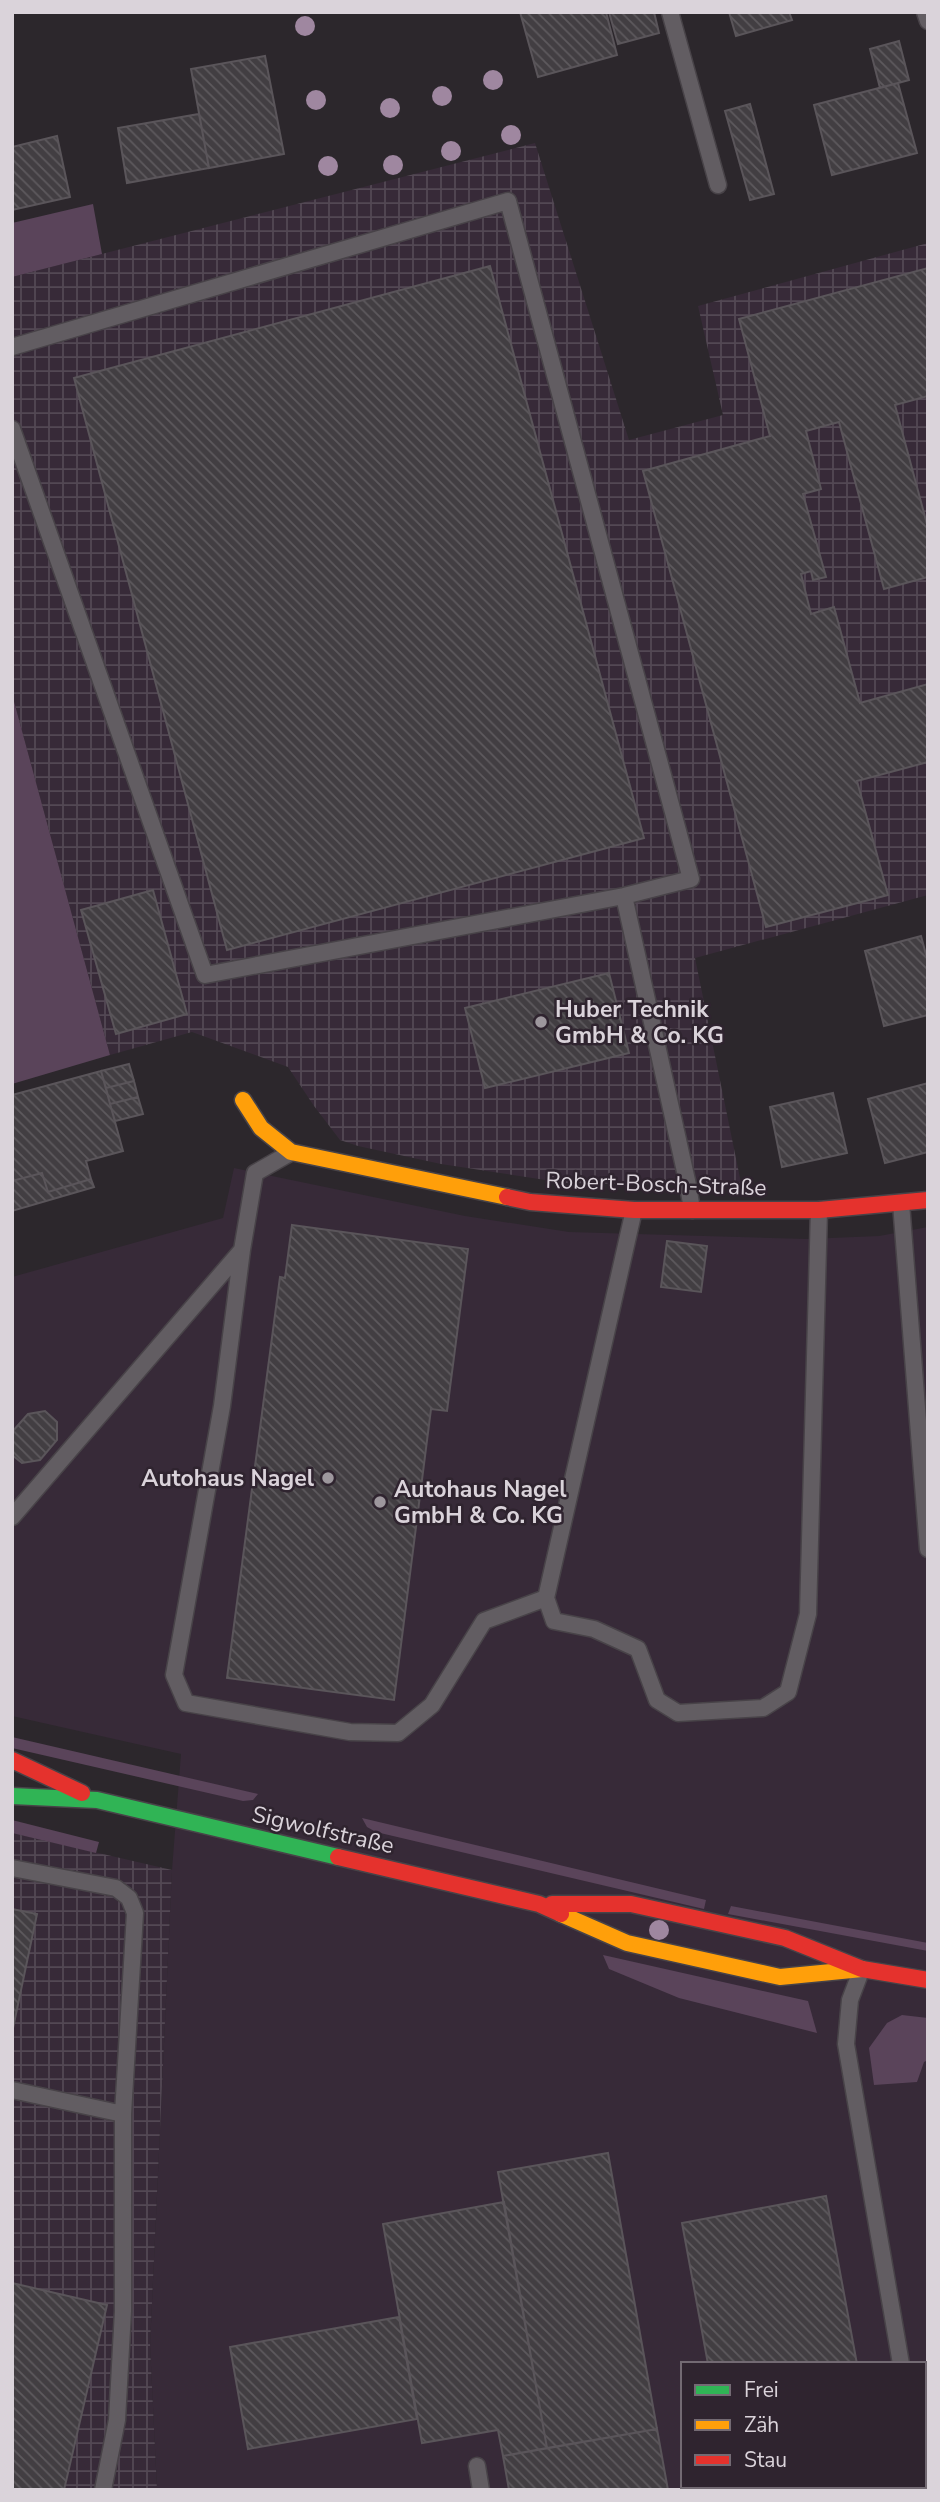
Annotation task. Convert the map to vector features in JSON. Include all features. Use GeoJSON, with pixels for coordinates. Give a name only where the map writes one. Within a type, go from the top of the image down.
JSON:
{"type":"FeatureCollection","features":[{"type":"Feature","properties":{"kind":"street","name":"Robert-Bosch-Straße"},"geometry":{"type":"LineString","coordinates":[[243,1100],[261,1128],[291,1152],[530,1202],[634,1210],[819,1210],[928,1200]]}},
{"type":"Feature","properties":{"kind":"street","name":"Sigwolfstraße"},"geometry":{"type":"LineString","coordinates":[[12,1760],[97,1800]]}},
{"type":"Feature","properties":{"kind":"street","name":"Sigwolfstraße"},"geometry":{"type":"LineString","coordinates":[[12,1796],[97,1800],[539,1904],[627,1943],[780,1977],[862,1969]]}},
{"type":"Feature","properties":{"kind":"street","name":"Sigwolfstraße"},"geometry":{"type":"LineString","coordinates":[[539,1904],[631,1903],[785,1938],[862,1969],[928,1980]]}},
{"type":"Feature","properties":{"kind":"lane"},"geometry":{"type":"LineString","coordinates":[[670,12],[718,185]]}},
{"type":"Feature","properties":{"kind":"lane"},"geometry":{"type":"LineString","coordinates":[[925,12],[928,21]]}},
{"type":"Feature","properties":{"kind":"lane"},"geometry":{"type":"LineString","coordinates":[[12,347],[508,201],[691,879],[624,896],[205,975],[12,429]]}},
{"type":"Feature","properties":{"kind":"lane"},"geometry":{"type":"LineString","coordinates":[[624,896],[688,1185],[691,1210]]}},
{"type":"Feature","properties":{"kind":"lane"},"geometry":{"type":"LineString","coordinates":[[291,1152],[255,1173],[222,1406],[174,1675],[186,1703],[350,1731],[398,1733],[432,1705],[484,1621],[546,1598]]}},
{"type":"Feature","properties":{"kind":"lane"},"geometry":{"type":"LineString","coordinates":[[901,1203],[920,1317],[928,1549]]}},
{"type":"Feature","properties":{"kind":"lane"},"geometry":{"type":"LineString","coordinates":[[634,1210],[546,1598],[554,1621],[594,1629],[638,1648],[657,1700],[678,1713],[763,1708],[788,1692],[808,1614],[819,1210]]}},
{"type":"Feature","properties":{"kind":"lane"},"geometry":{"type":"LineString","coordinates":[[12,1517],[242,1250]]}},
{"type":"Feature","properties":{"kind":"lane"},"geometry":{"type":"LineString","coordinates":[[12,1868],[116,1888],[129,1898],[135,1913],[123,2114],[123,2311],[117,2420],[103,2490]]}},
{"type":"Feature","properties":{"kind":"lane"},"geometry":{"type":"LineString","coordinates":[[862,1969],[850,2000],[846,2044],[901,2362]]}},
{"type":"Feature","properties":{"kind":"lane"},"geometry":{"type":"LineString","coordinates":[[12,2090],[123,2114]]}},
{"type":"Feature","properties":{"kind":"lane"},"geometry":{"type":"LineString","coordinates":[[477,2466],[481,2490]]}},
{"type":"Feature","properties":{"kind":"shaded area","name":"Huber Technik GmbH & Co. KG"},"geometry":{"type":"Polygon","coordinates":[[[535,143],[629,440],[723,415],[698,306],[928,243],[928,895],[695,958],[741,1183],[565,1183],[441,1164],[340,1140],[288,1067],[192,1032],[110,1055],[12,694],[12,277],[535,143]]]}},
{"type":"Feature","properties":{"kind":"shaded area"},"geometry":{"type":"Polygon","coordinates":[[[93,204],[102,254],[12,277],[12,223],[93,204]]]}},
{"type":"Feature","properties":{"kind":"shaded area"},"geometry":{"type":"Polygon","coordinates":[[[12,694],[110,1055],[12,1084],[12,694]]]}},
{"type":"Feature","properties":{"kind":"shaded area"},"geometry":{"type":"Polygon","coordinates":[[[234,1168],[465,1216],[569,1232],[807,1239],[879,1236],[928,1227],[928,2490],[157,2490],[150,2345],[172,1870],[181,1754],[12,1716],[12,1277],[223,1218],[234,1168]]]}},
{"type":"Feature","properties":{"kind":"shaded area"},"geometry":{"type":"Polygon","coordinates":[[[12,1737],[258,1794],[253,1800],[243,1801],[12,1748],[12,1737]]]}},
{"type":"Feature","properties":{"kind":"shaded area"},"geometry":{"type":"Polygon","coordinates":[[[362,1818],[706,1900],[704,1909],[376,1832],[367,1827],[362,1818]]]}},
{"type":"Feature","properties":{"kind":"shaded area"},"geometry":{"type":"Polygon","coordinates":[[[12,1820],[99,1842],[96,1853],[12,1833],[12,1820]]]}},
{"type":"Feature","properties":{"kind":"shaded area"},"geometry":{"type":"Polygon","coordinates":[[[12,1833],[172,1870],[150,2345],[157,2490],[12,2490],[12,1833]]]}},
{"type":"Feature","properties":{"kind":"shaded area"},"geometry":{"type":"Polygon","coordinates":[[[731,1906],[928,1943],[928,1951],[728,1914],[731,1906]]]}},
{"type":"Feature","properties":{"kind":"shaded area"},"geometry":{"type":"Polygon","coordinates":[[[603,1955],[808,2001],[817,2033],[679,1998],[609,1969],[603,1955]]]}},
{"type":"Feature","properties":{"kind":"shaded area"},"geometry":{"type":"Polygon","coordinates":[[[902,2015],[928,2018],[928,2060],[924,2062],[917,2082],[874,2085],[869,2048],[887,2023],[902,2015]]]}},
{"type":"Feature","properties":{"kind":"building"},"geometry":{"type":"Polygon","coordinates":[[[520,12],[606,12],[617,55],[538,77],[520,12]]]}},
{"type":"Feature","properties":{"kind":"building"},"geometry":{"type":"Polygon","coordinates":[[[609,12],[654,12],[659,33],[618,44],[609,12]]]}},
{"type":"Feature","properties":{"kind":"building"},"geometry":{"type":"Polygon","coordinates":[[[729,12],[789,12],[792,20],[736,36],[729,12]]]}},
{"type":"Feature","properties":{"kind":"building"},"geometry":{"type":"Polygon","coordinates":[[[899,41],[909,80],[880,88],[870,49],[899,41]]]}},
{"type":"Feature","properties":{"kind":"building"},"geometry":{"type":"Polygon","coordinates":[[[265,56],[284,154],[209,168],[191,69],[265,56]]]}},
{"type":"Feature","properties":{"kind":"building"},"geometry":{"type":"Polygon","coordinates":[[[898,83],[917,153],[832,175],[814,105],[898,83]]]}},
{"type":"Feature","properties":{"kind":"building"},"geometry":{"type":"Polygon","coordinates":[[[750,104],[774,194],[750,200],[725,111],[750,104]]]}},
{"type":"Feature","properties":{"kind":"building"},"geometry":{"type":"Polygon","coordinates":[[[199,114],[209,168],[127,183],[118,128],[199,114]]]}},
{"type":"Feature","properties":{"kind":"building"},"geometry":{"type":"Polygon","coordinates":[[[57,136],[70,197],[12,210],[12,147],[57,136]]]}},
{"type":"Feature","properties":{"kind":"building"},"geometry":{"type":"Polygon","coordinates":[[[490,266],[644,838],[227,950],[74,378],[490,266]]]}},
{"type":"Feature","properties":{"kind":"building"},"geometry":{"type":"Polygon","coordinates":[[[928,268],[928,396],[895,405],[928,528],[928,577],[884,589],[839,422],[806,431],[821,489],[803,494],[826,577],[813,580],[811,571],[801,574],[811,614],[834,607],[860,703],[928,684],[928,762],[857,781],[888,895],[766,927],[643,471],[770,436],[739,319],[928,268]]]}},
{"type":"Feature","properties":{"kind":"building"},"geometry":{"type":"Polygon","coordinates":[[[153,890],[187,1014],[116,1034],[81,910],[153,890]]]}},
{"type":"Feature","properties":{"kind":"building"},"geometry":{"type":"Polygon","coordinates":[[[921,936],[928,962],[928,1015],[884,1026],[865,951],[921,936]]]}},
{"type":"Feature","properties":{"kind":"building"},"geometry":{"type":"Polygon","coordinates":[[[609,973],[629,1053],[485,1088],[465,1008],[609,973]]]}},
{"type":"Feature","properties":{"kind":"building"},"geometry":{"type":"Polygon","coordinates":[[[129,1064],[134,1081],[106,1088],[101,1071],[129,1064]]]}},
{"type":"Feature","properties":{"kind":"building"},"geometry":{"type":"Polygon","coordinates":[[[101,1071],[123,1151],[86,1161],[91,1179],[48,1192],[42,1173],[12,1181],[12,1095],[101,1071]]]}},
{"type":"Feature","properties":{"kind":"building"},"geometry":{"type":"Polygon","coordinates":[[[134,1081],[138,1097],[110,1104],[106,1088],[134,1081]]]}},
{"type":"Feature","properties":{"kind":"building"},"geometry":{"type":"Polygon","coordinates":[[[928,1083],[928,1152],[885,1163],[868,1099],[928,1083]]]}},
{"type":"Feature","properties":{"kind":"building"},"geometry":{"type":"Polygon","coordinates":[[[833,1093],[847,1153],[782,1167],[770,1107],[833,1093]]]}},
{"type":"Feature","properties":{"kind":"building"},"geometry":{"type":"Polygon","coordinates":[[[138,1097],[143,1114],[115,1121],[110,1104],[138,1097]]]}},
{"type":"Feature","properties":{"kind":"building"},"geometry":{"type":"Polygon","coordinates":[[[42,1173],[48,1192],[91,1179],[94,1187],[12,1211],[12,1181],[42,1173]]]}},
{"type":"Feature","properties":{"kind":"building"},"geometry":{"type":"Polygon","coordinates":[[[292,1225],[468,1249],[447,1411],[431,1409],[394,1700],[227,1678],[280,1277],[285,1278],[292,1225]]]}},
{"type":"Feature","properties":{"kind":"building"},"geometry":{"type":"Polygon","coordinates":[[[667,1241],[707,1246],[701,1292],[661,1287],[667,1241]]]}},
{"type":"Feature","properties":{"kind":"building"},"geometry":{"type":"Polygon","coordinates":[[[45,1411],[57,1422],[57,1440],[40,1460],[22,1463],[12,1455],[12,1432],[28,1414],[45,1411]]]}},
{"type":"Feature","properties":{"kind":"building"},"geometry":{"type":"Polygon","coordinates":[[[12,1909],[37,1914],[12,2033],[12,1909]]]}},
{"type":"Feature","properties":{"kind":"building"},"geometry":{"type":"Polygon","coordinates":[[[608,2153],[657,2429],[547,2448],[498,2172],[608,2153]]]}},
{"type":"Feature","properties":{"kind":"building"},"geometry":{"type":"Polygon","coordinates":[[[826,2196],[857,2362],[708,2362],[682,2223],[826,2196]]]}},
{"type":"Feature","properties":{"kind":"building"},"geometry":{"type":"Polygon","coordinates":[[[504,2202],[547,2448],[503,2456],[498,2430],[422,2443],[383,2224],[504,2202]]]}},
{"type":"Feature","properties":{"kind":"building"},"geometry":{"type":"Polygon","coordinates":[[[12,2283],[107,2305],[64,2490],[12,2490],[12,2283]]]}},
{"type":"Feature","properties":{"kind":"building"},"geometry":{"type":"Polygon","coordinates":[[[399,2317],[417,2419],[248,2449],[230,2347],[399,2317]]]}},
{"type":"Feature","properties":{"kind":"building"},"geometry":{"type":"Polygon","coordinates":[[[657,2429],[668,2490],[509,2490],[503,2456],[657,2429]]]}},
{"type":"Feature","properties":{"kind":"building"},"geometry":{"type":"Polygon","coordinates":[[[730,2488],[880,2490],[731,2490],[730,2488]]]}},
{"type":"Feature","properties":{"kind":"traffic: fast"},"geometry":{"type":"LineString","coordinates":[[12,1796],[97,1800],[338,1857]]}},
{"type":"Feature","properties":{"kind":"traffic: slow"},"geometry":{"type":"LineString","coordinates":[[243,1100],[261,1128],[291,1152],[507,1197]]}},
{"type":"Feature","properties":{"kind":"traffic: slow"},"geometry":{"type":"LineString","coordinates":[[561,1914],[627,1943],[780,1977],[862,1969]]}},
{"type":"Feature","properties":{"kind":"traffic: jam"},"geometry":{"type":"LineString","coordinates":[[507,1197],[530,1202],[634,1210],[819,1210],[928,1200]]}},
{"type":"Feature","properties":{"kind":"traffic: jam"},"geometry":{"type":"LineString","coordinates":[[12,1760],[82,1793]]}},
{"type":"Feature","properties":{"kind":"traffic: jam"},"geometry":{"type":"LineString","coordinates":[[338,1857],[539,1904],[561,1914]]}},
{"type":"Feature","properties":{"kind":"traffic: jam"},"geometry":{"type":"LineString","coordinates":[[552,1904],[631,1904],[785,1938],[862,1969],[928,1980]]}},
{"type":"Feature","properties":{"kind":"place","name":"Huber Technik GmbH & Co. KG"},"geometry":{"type":"Point","coordinates":[541,1022]}},
{"type":"Feature","properties":{"kind":"place","name":"Autohaus Nagel"},"geometry":{"type":"Point","coordinates":[328,1478]}},
{"type":"Feature","properties":{"kind":"place","name":"Autohaus Nagel GmbH & Co. KG"},"geometry":{"type":"Point","coordinates":[380,1502]}}]}
